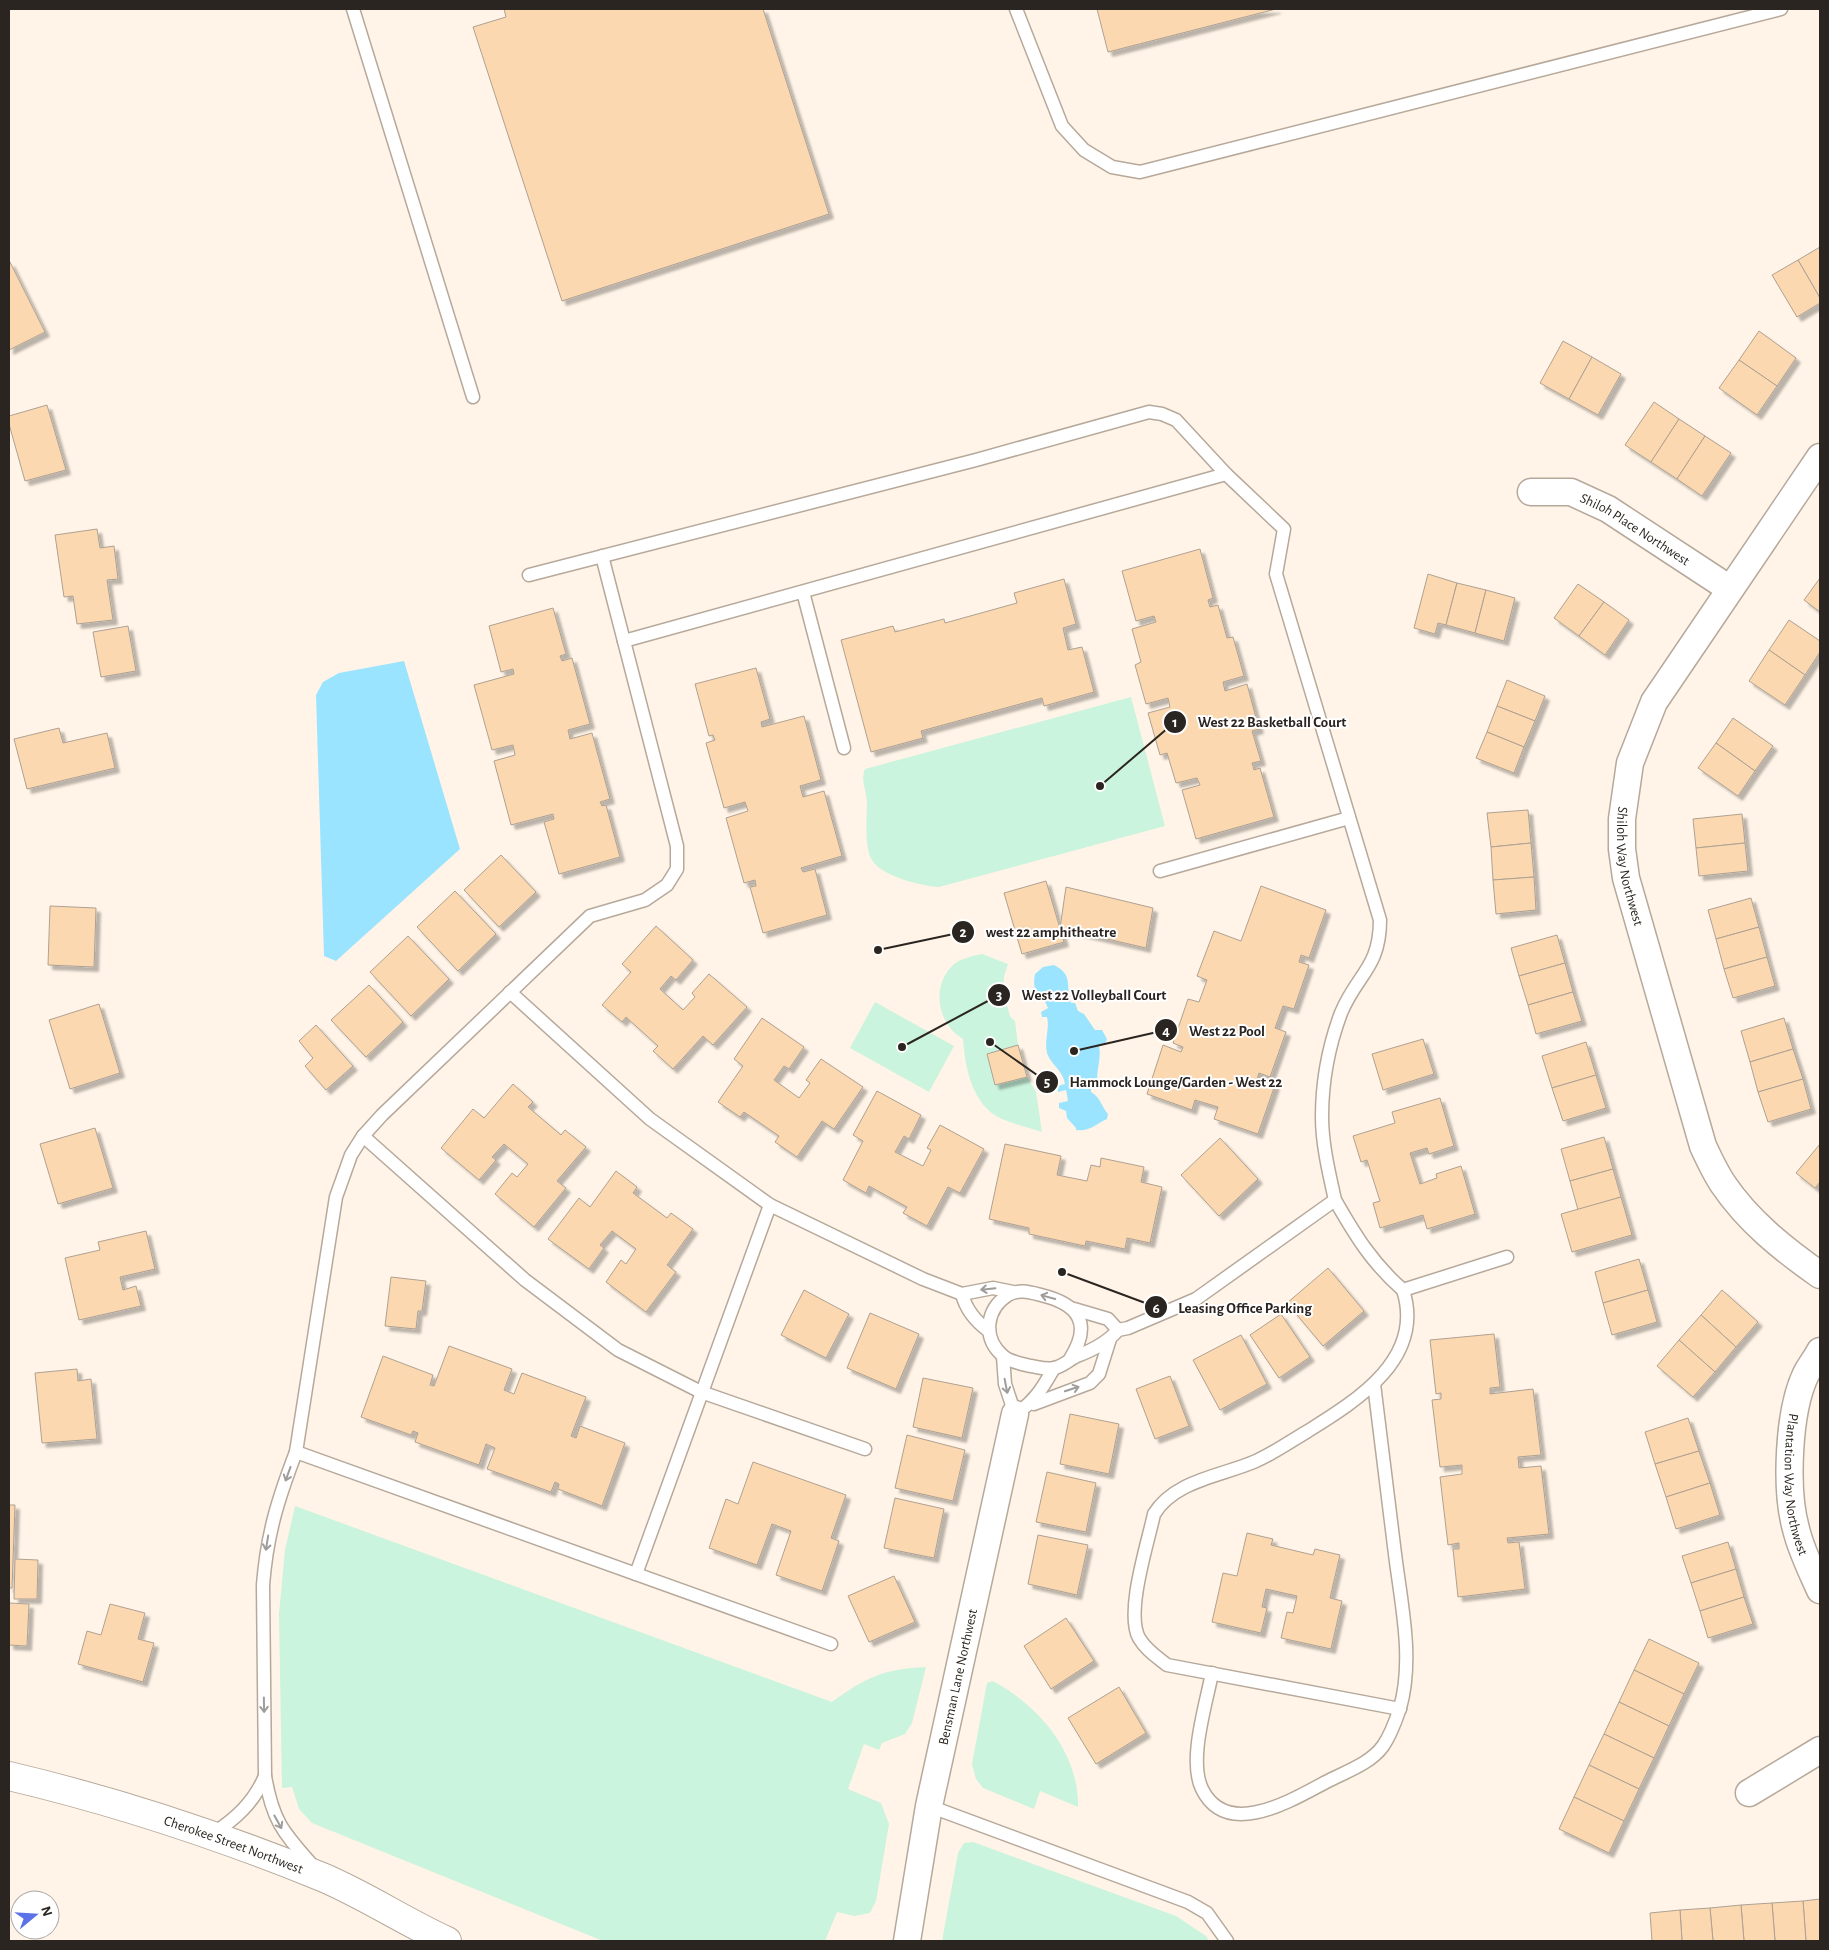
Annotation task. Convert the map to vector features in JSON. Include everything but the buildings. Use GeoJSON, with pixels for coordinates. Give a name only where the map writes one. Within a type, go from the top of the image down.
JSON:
{"type":"FeatureCollection","features":[{"type":"Feature","properties":{"kind":"main road","name":"Cherokee Street Northwest"},"geometry":{"type":"LineString","coordinates":[[9,1776],[62,1789],[210,1835],[324,1878],[447,1941]]}},
{"type":"Feature","properties":{"kind":"street","name":"Shiloh Way Northwest"},"geometry":{"type":"LineString","coordinates":[[1820,457],[1654,702],[1630,763],[1622,819],[1622,849],[1626,878],[1703,1146],[1722,1183],[1748,1215],[1781,1247],[1820,1275]]}},
{"type":"Feature","properties":{"kind":"street","name":"Shiloh Place Northwest"},"geometry":{"type":"LineString","coordinates":[[1531,492],[1571,492],[1608,508],[1730,589]]}},
{"type":"Feature","properties":{"kind":"street","name":"Plantation Way Northwest"},"geometry":{"type":"LineString","coordinates":[[1820,1351],[1805,1375],[1793,1420],[1790,1485],[1796,1528],[1808,1565],[1820,1590]]}},
{"type":"Feature","properties":{"kind":"street","name":"Bensman Lane Northwest"},"geometry":{"type":"LineString","coordinates":[[907,1941],[930,1806],[1021,1411]]}},
{"type":"Feature","properties":{"kind":"street"},"geometry":{"type":"LineString","coordinates":[[1749,1794],[1820,1750]]}},
{"type":"Feature","properties":{"kind":"lane"},"geometry":{"type":"LineString","coordinates":[[354,9],[473,397]]}},
{"type":"Feature","properties":{"kind":"lane"},"geometry":{"type":"LineString","coordinates":[[1016,9],[1062,126],[1084,150],[1112,167],[1140,172],[1781,9]]}},
{"type":"Feature","properties":{"kind":"lane"},"geometry":{"type":"LineString","coordinates":[[529,575],[976,460],[1149,412],[1162,414],[1176,420],[1226,474],[1284,529],[1276,574],[1380,920],[1380,941],[1374,959],[1342,1011],[1329,1054],[1322,1118],[1334,1200],[1364,1249],[1382,1271],[1403,1290],[1408,1305],[1405,1338],[1400,1349],[1374,1384],[1345,1408],[1256,1460],[1173,1492],[1161,1503],[1154,1514],[1133,1610],[1139,1637],[1151,1653],[1167,1665],[1400,1709]]}},
{"type":"Feature","properties":{"kind":"lane"},"geometry":{"type":"LineString","coordinates":[[624,641],[1226,474]]}},
{"type":"Feature","properties":{"kind":"lane"},"geometry":{"type":"LineString","coordinates":[[324,1878],[285,1834],[270,1807],[265,1776],[263,1585],[268,1538],[277,1504],[296,1452],[336,1197],[347,1164],[363,1136],[382,1115],[590,916],[645,900],[667,885],[678,868],[677,846],[602,556]]}},
{"type":"Feature","properties":{"kind":"lane"},"geometry":{"type":"LineString","coordinates":[[802,592],[844,748]]}},
{"type":"Feature","properties":{"kind":"lane"},"geometry":{"type":"LineString","coordinates":[[1160,871],[1349,818]]}},
{"type":"Feature","properties":{"kind":"lane"},"geometry":{"type":"LineString","coordinates":[[510,992],[650,1119],[770,1205],[923,1279],[962,1294],[993,1288],[1014,1292],[1027,1291],[1060,1300],[1074,1309],[1108,1320],[1114,1334],[1099,1374],[1090,1383],[1021,1411]]}},
{"type":"Feature","properties":{"kind":"lane"},"geometry":{"type":"LineString","coordinates":[[363,1136],[533,1286],[618,1350],[701,1392],[865,1450]]}},
{"type":"Feature","properties":{"kind":"lane"},"geometry":{"type":"LineString","coordinates":[[962,1294],[964,1304],[974,1319],[988,1331],[993,1344],[1003,1356],[1015,1362],[1042,1368],[1054,1368],[1091,1351],[1114,1334],[1196,1299],[1334,1200]]}},
{"type":"Feature","properties":{"kind":"lane"},"geometry":{"type":"LineString","coordinates":[[636,1574],[770,1205]]}},
{"type":"Feature","properties":{"kind":"lane"},"geometry":{"type":"LineString","coordinates":[[1403,1290],[1507,1257]]}},
{"type":"Feature","properties":{"kind":"lane"},"geometry":{"type":"LineString","coordinates":[[988,1331],[990,1317],[998,1302],[1014,1292]]}},
{"type":"Feature","properties":{"kind":"lane"},"geometry":{"type":"LineString","coordinates":[[1070,1359],[1080,1344],[1080,1321],[1074,1309]]}},
{"type":"Feature","properties":{"kind":"lane"},"geometry":{"type":"LineString","coordinates":[[1003,1356],[1005,1384],[1021,1411]]}},
{"type":"Feature","properties":{"kind":"lane"},"geometry":{"type":"LineString","coordinates":[[1021,1411],[1040,1393],[1054,1368]]}},
{"type":"Feature","properties":{"kind":"lane"},"geometry":{"type":"LineString","coordinates":[[1212,1673],[1196,1760],[1202,1789],[1211,1801],[1224,1810],[1242,1814],[1264,1812],[1286,1803],[1366,1761],[1382,1746],[1400,1709],[1406,1665],[1403,1617],[1374,1384]]}},
{"type":"Feature","properties":{"kind":"lane"},"geometry":{"type":"LineString","coordinates":[[296,1452],[831,1644]]}},
{"type":"Feature","properties":{"kind":"lane"},"geometry":{"type":"LineString","coordinates":[[210,1835],[241,1813],[260,1790],[265,1776]]}},
{"type":"Feature","properties":{"kind":"lane"},"geometry":{"type":"LineString","coordinates":[[930,1806],[1188,1902],[1207,1914],[1227,1941]]}},
{"type":"Feature","properties":{"kind":"green space"},"geometry":{"type":"Polygon","coordinates":[[[1131,697],[1165,826],[939,887],[922,885],[892,875],[877,866],[872,860],[869,855],[867,840],[867,799],[863,781],[865,769],[1131,697]]]}},
{"type":"Feature","properties":{"kind":"green space"},"geometry":{"type":"Polygon","coordinates":[[[982,954],[1008,964],[1004,976],[1003,992],[1010,1016],[1015,1021],[1018,1045],[1027,1077],[1036,1092],[1042,1132],[1002,1119],[984,1105],[972,1085],[968,1073],[963,1039],[947,1024],[943,1015],[940,994],[946,974],[953,965],[960,961],[982,954]]]}},
{"type":"Feature","properties":{"kind":"green space"},"geometry":{"type":"Polygon","coordinates":[[[875,1002],[954,1046],[929,1092],[850,1048],[875,1002]]]}},
{"type":"Feature","properties":{"kind":"green space"},"geometry":{"type":"Polygon","coordinates":[[[295,1506],[832,1702],[855,1686],[876,1676],[898,1670],[926,1667],[912,1723],[905,1734],[882,1743],[879,1750],[864,1744],[848,1789],[881,1803],[889,1824],[876,1901],[870,1913],[854,1916],[837,1912],[825,1941],[603,1941],[312,1823],[299,1809],[292,1787],[282,1788],[279,1614],[285,1550],[295,1506]]]}},
{"type":"Feature","properties":{"kind":"green space"},"geometry":{"type":"Polygon","coordinates":[[[993,1681],[1010,1691],[1026,1704],[1053,1733],[1064,1750],[1072,1768],[1077,1787],[1078,1807],[1040,1791],[1034,1809],[983,1788],[976,1779],[972,1764],[987,1683],[993,1681]]]}},
{"type":"Feature","properties":{"kind":"green space"},"geometry":{"type":"Polygon","coordinates":[[[973,1842],[1176,1916],[1206,1936],[1209,1941],[942,1941],[958,1853],[964,1843],[973,1842]]]}},
{"type":"Feature","properties":{"kind":"water"},"geometry":{"type":"Polygon","coordinates":[[[404,661],[460,849],[336,961],[324,956],[316,695],[323,682],[339,673],[404,661]]]}},
{"type":"Feature","properties":{"kind":"water"},"geometry":{"type":"Polygon","coordinates":[[[1054,965],[1067,977],[1071,1003],[1075,1003],[1078,1011],[1084,1014],[1095,1030],[1102,1030],[1107,1039],[1105,1044],[1099,1046],[1098,1084],[1091,1086],[1091,1092],[1097,1097],[1108,1114],[1107,1119],[1085,1130],[1076,1130],[1067,1118],[1066,1111],[1059,1108],[1059,1103],[1068,1101],[1066,1090],[1058,1092],[1057,1086],[1065,1084],[1064,1079],[1047,1053],[1048,1021],[1047,1017],[1042,1017],[1041,1012],[1048,1008],[1034,986],[1035,974],[1043,967],[1054,965]]]}},
{"type":"Feature","properties":{"kind":"place","name":"West 22 Basketball Court"},"geometry":{"type":"Point","coordinates":[1100,786]}},
{"type":"Feature","properties":{"kind":"place","name":"west 22 amphitheatre"},"geometry":{"type":"Point","coordinates":[878,950]}},
{"type":"Feature","properties":{"kind":"place","name":"Hammock Lounge/Garden - West 22"},"geometry":{"type":"Point","coordinates":[990,1042]}},
{"type":"Feature","properties":{"kind":"place","name":"West 22 Volleyball Court"},"geometry":{"type":"Point","coordinates":[902,1047]}},
{"type":"Feature","properties":{"kind":"place","name":"West 22 Pool"},"geometry":{"type":"Point","coordinates":[1074,1051]}},
{"type":"Feature","properties":{"kind":"place","name":"Leasing Office Parking"},"geometry":{"type":"Point","coordinates":[1062,1272]}}]}
